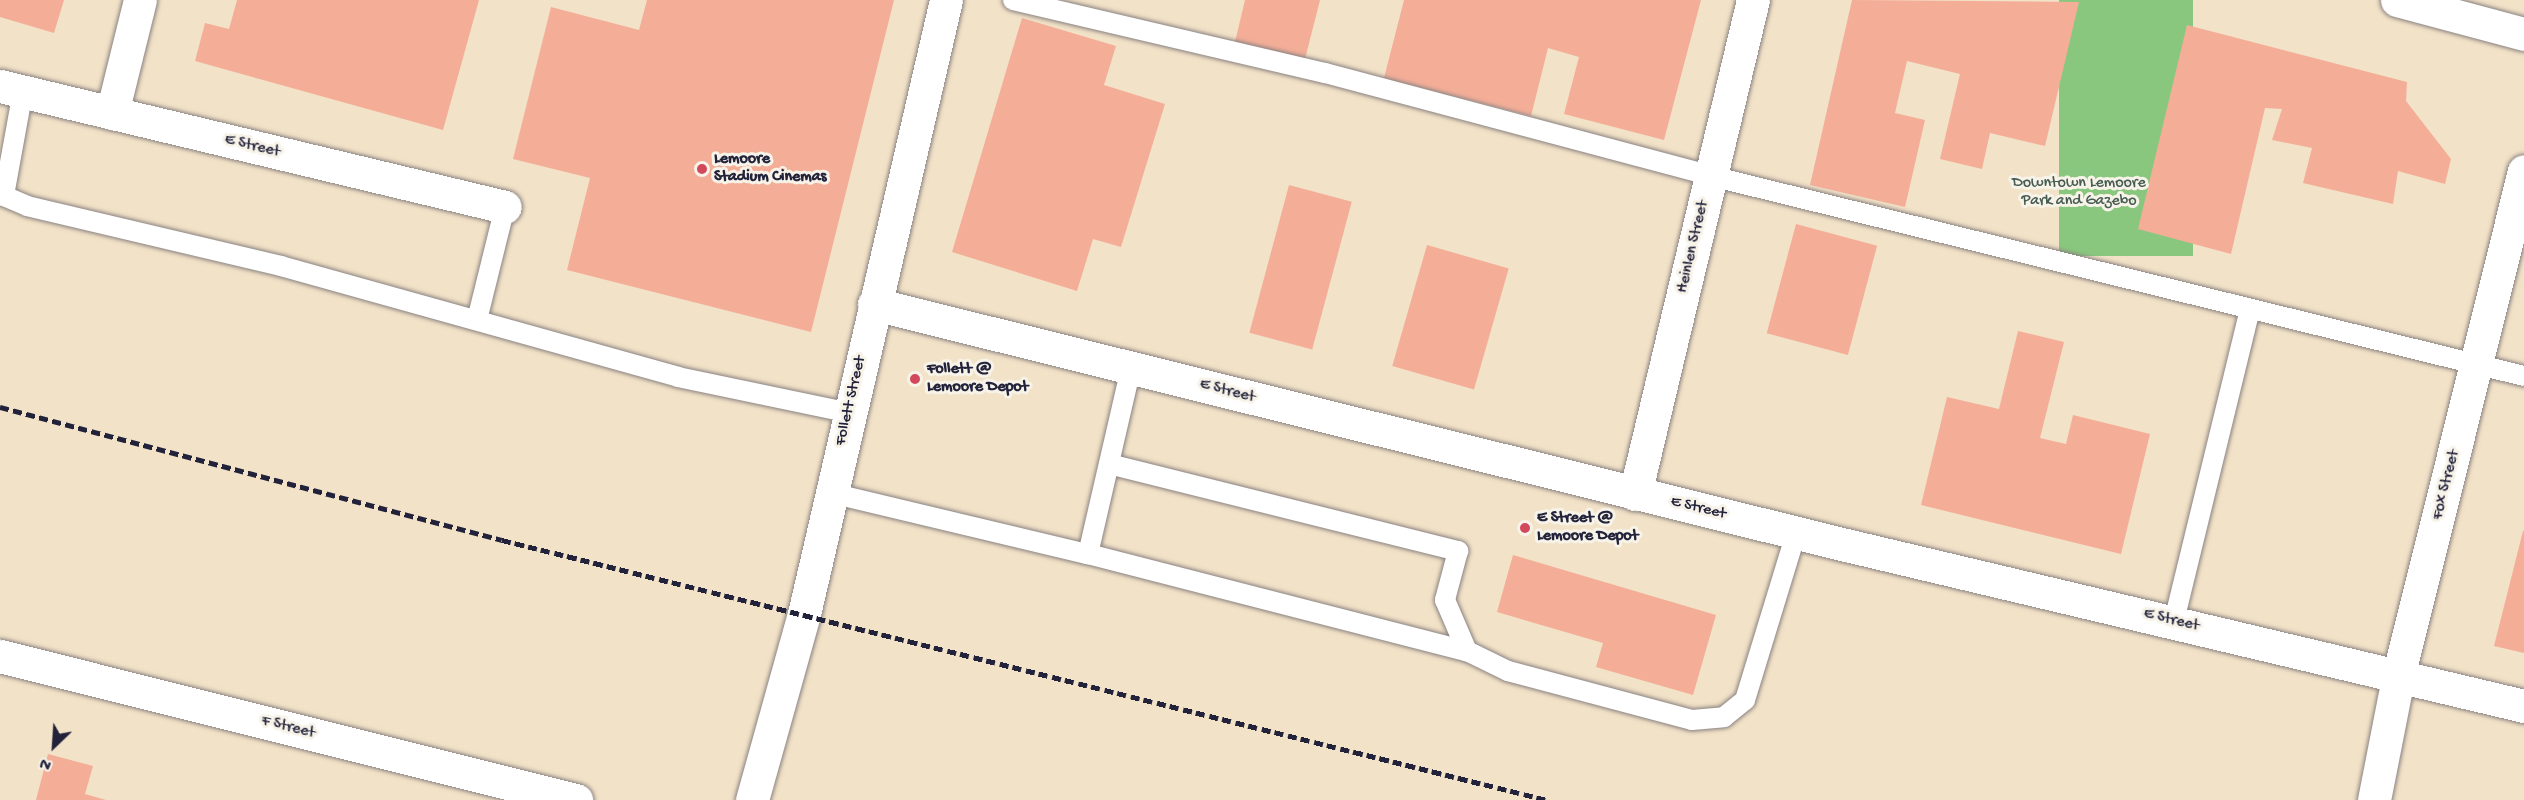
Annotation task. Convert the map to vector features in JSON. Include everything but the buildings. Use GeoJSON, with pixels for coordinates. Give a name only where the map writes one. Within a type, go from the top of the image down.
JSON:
{"type":"FeatureCollection","features":[{"type":"Feature","properties":{"kind":"street"},"geometry":{"type":"LineString","coordinates":[[111,113],[140,0]]}},
{"type":"Feature","properties":{"kind":"street","name":"Follett Street"},"geometry":{"type":"LineString","coordinates":[[752,800],[831,493],[946,0]]}},
{"type":"Feature","properties":{"kind":"street","name":"Heinlen Street"},"geometry":{"type":"LineString","coordinates":[[1635,494],[1753,0]]}},
{"type":"Feature","properties":{"kind":"street"},"geometry":{"type":"LineString","coordinates":[[2397,0],[2524,34]]}},
{"type":"Feature","properties":{"kind":"street","name":"E Street"},"geometry":{"type":"LineString","coordinates":[[12,88],[505,207]]}},
{"type":"Feature","properties":{"kind":"street","name":"Fox Street"},"geometry":{"type":"LineString","coordinates":[[2374,800],[2399,673],[2524,171]]}},
{"type":"Feature","properties":{"kind":"street","name":"E Street"},"geometry":{"type":"LineString","coordinates":[[874,304],[1635,494],[2399,673],[2524,706]]}},
{"type":"Feature","properties":{"kind":"street","name":"F Street"},"geometry":{"type":"LineString","coordinates":[[0,656],[576,800]]}},
{"type":"Feature","properties":{"kind":"lane"},"geometry":{"type":"LineString","coordinates":[[1013,0],[1325,73],[1711,176],[2524,376]]}},
{"type":"Feature","properties":{"kind":"lane"},"geometry":{"type":"LineString","coordinates":[[12,88],[4,196],[27,206],[477,320],[678,377],[850,413]]}},
{"type":"Feature","properties":{"kind":"lane"},"geometry":{"type":"LineString","coordinates":[[477,320],[505,207]]}},
{"type":"Feature","properties":{"kind":"lane"},"geometry":{"type":"LineString","coordinates":[[2174,621],[2250,309]]}},
{"type":"Feature","properties":{"kind":"lane"},"geometry":{"type":"LineString","coordinates":[[1088,554],[1113,465],[1131,368]]}},
{"type":"Feature","properties":{"kind":"lane"},"geometry":{"type":"LineString","coordinates":[[1113,465],[1458,551],[1445,600],[1467,651]]}},
{"type":"Feature","properties":{"kind":"lane"},"geometry":{"type":"LineString","coordinates":[[831,493],[1088,554],[1467,651],[1508,671],[1692,720],[1724,717],[1745,700],[1796,533]]}},
{"type":"Feature","properties":{"kind":"green space","name":"Downtown Lemoore Park and Gazebo"},"geometry":{"type":"Polygon","coordinates":[[[2059,0],[2193,0],[2193,256],[2059,256],[2059,0]]]}},
{"type":"Feature","properties":{"kind":"railway"},"geometry":{"type":"LineString","coordinates":[[0,407],[502,540],[1547,800]]}},
{"type":"Feature","properties":{"kind":"place","name":"Lemoore Stadium Cinemas"},"geometry":{"type":"Point","coordinates":[702,169]}},
{"type":"Feature","properties":{"kind":"place","name":"Follett @ Lemoore Depot"},"geometry":{"type":"Point","coordinates":[915,379]}},
{"type":"Feature","properties":{"kind":"place","name":"E Street @ Lemoore Depot"},"geometry":{"type":"Point","coordinates":[1525,528]}}]}
